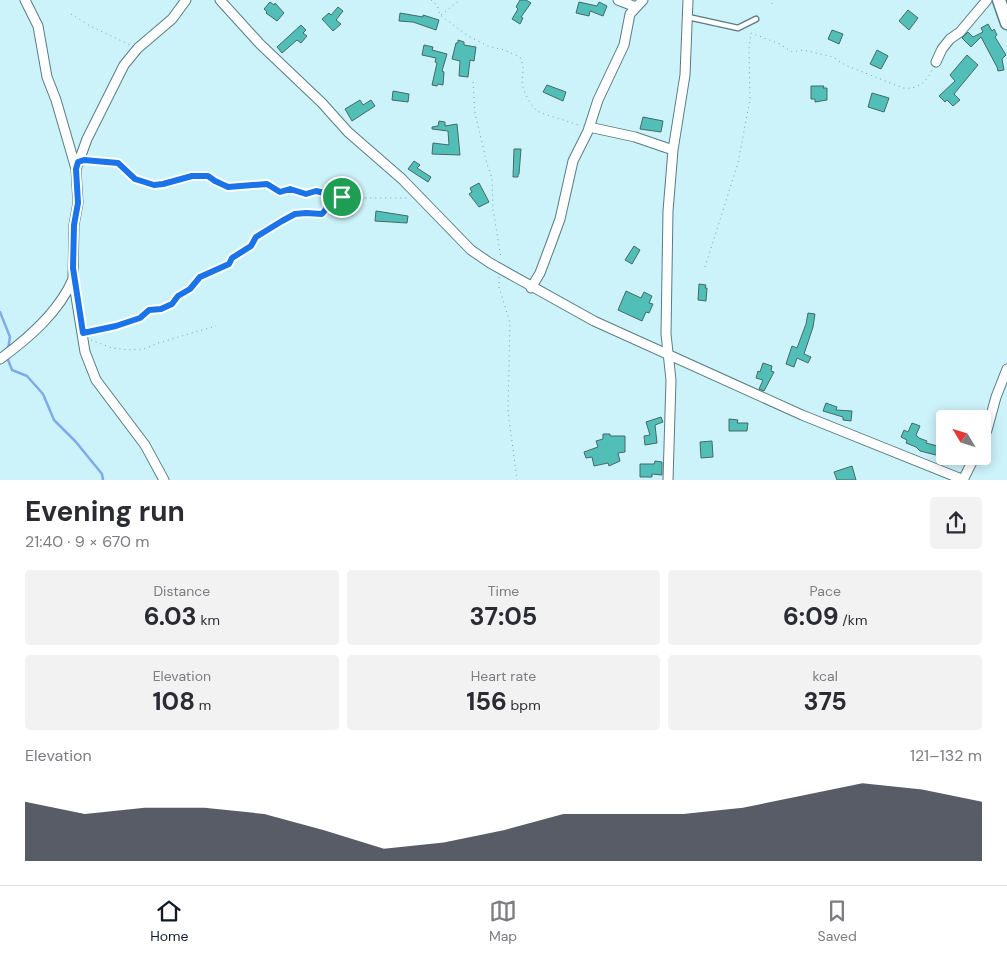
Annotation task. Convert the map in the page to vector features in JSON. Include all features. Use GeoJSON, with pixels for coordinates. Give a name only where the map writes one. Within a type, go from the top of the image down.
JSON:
{"type":"FeatureCollection","features":[{"type":"Feature","properties":{"kind":"street"},"geometry":{"type":"LineString","coordinates":[[25,0],[38,26],[47,77],[77,166],[78,203],[74,235],[73,278],[85,352],[96,380],[145,445],[164,480]]}},
{"type":"Feature","properties":{"kind":"street"},"geometry":{"type":"LineString","coordinates":[[77,166],[87,139],[119,74],[132,54],[172,19],[186,0]]}},
{"type":"Feature","properties":{"kind":"street"},"geometry":{"type":"LineString","coordinates":[[618,0],[636,7]]}},
{"type":"Feature","properties":{"kind":"street"},"geometry":{"type":"LineString","coordinates":[[531,288],[540,273],[560,219],[570,170],[598,100],[621,54],[630,14],[643,0]]}},
{"type":"Feature","properties":{"kind":"street"},"geometry":{"type":"LineString","coordinates":[[668,480],[671,380],[666,334],[668,211],[673,150],[685,75],[688,0]]}},
{"type":"Feature","properties":{"kind":"street"},"geometry":{"type":"LineString","coordinates":[[936,62],[942,49],[950,39],[960,32],[986,0]]}},
{"type":"Feature","properties":{"kind":"street"},"geometry":{"type":"LineString","coordinates":[[1000,0],[1007,23]]}},
{"type":"Feature","properties":{"kind":"street"},"geometry":{"type":"LineString","coordinates":[[225,2],[260,44],[322,103],[348,132],[402,179],[471,250],[498,268],[531,288],[594,321],[802,415],[963,480],[970,465]]}},
{"type":"Feature","properties":{"kind":"street"},"geometry":{"type":"LineString","coordinates":[[588,129],[635,136],[673,150]]}},
{"type":"Feature","properties":{"kind":"street"},"geometry":{"type":"LineString","coordinates":[[0,359],[28,337],[51,314],[73,278]]}},
{"type":"Feature","properties":{"kind":"street"},"geometry":{"type":"LineString","coordinates":[[991,418],[996,397],[1007,369]]}},
{"type":"Feature","properties":{"kind":"lane"},"geometry":{"type":"LineString","coordinates":[[688,17],[738,28],[756,19]]}},
{"type":"Feature","properties":{"kind":"path"},"geometry":{"type":"LineString","coordinates":[[431,0],[437,5],[440,15],[468,36],[488,46],[520,57],[524,66],[522,86],[526,97],[538,112],[588,129]]}},
{"type":"Feature","properties":{"kind":"path"},"geometry":{"type":"LineString","coordinates":[[440,15],[460,0]]}},
{"type":"Feature","properties":{"kind":"path"},"geometry":{"type":"LineString","coordinates":[[71,14],[107,34],[138,48]]}},
{"type":"Feature","properties":{"kind":"path"},"geometry":{"type":"LineString","coordinates":[[705,267],[738,163],[750,99],[748,48],[751,34],[780,44],[792,52],[803,50],[833,57],[845,65],[911,90],[929,77],[936,62]]}},
{"type":"Feature","properties":{"kind":"path"},"geometry":{"type":"LineString","coordinates":[[473,82],[475,113],[492,178],[493,209],[502,257],[498,268],[499,287],[510,323],[508,411],[517,480]]}},
{"type":"Feature","properties":{"kind":"path"},"geometry":{"type":"LineString","coordinates":[[77,166],[89,160],[118,163],[135,179],[154,185],[192,176],[208,176],[228,187],[267,184],[280,192],[290,189],[306,194],[316,191],[342,197],[412,198],[417,195]]}},
{"type":"Feature","properties":{"kind":"path"},"geometry":{"type":"LineString","coordinates":[[83,335],[140,318],[149,310],[161,309],[172,304],[178,296],[190,289],[200,277],[229,264],[232,258],[251,246],[256,237],[295,214],[322,214],[326,209],[328,201],[342,197]]}},
{"type":"Feature","properties":{"kind":"path"},"geometry":{"type":"LineString","coordinates":[[83,335],[112,348],[144,350],[158,343],[216,326]]}},
{"type":"Feature","properties":{"kind":"building"},"geometry":{"type":"Polygon","coordinates":[[[520,0],[526,0],[531,3],[521,17],[523,18],[520,24],[512,19],[518,9],[516,7],[520,0]]]}},
{"type":"Feature","properties":{"kind":"building"},"geometry":{"type":"Polygon","coordinates":[[[270,2],[274,5],[275,3],[284,13],[277,21],[266,13],[264,9],[270,2]]]}},
{"type":"Feature","properties":{"kind":"building"},"geometry":{"type":"Polygon","coordinates":[[[579,2],[597,6],[599,2],[607,6],[603,16],[590,11],[589,16],[576,13],[579,2]]]}},
{"type":"Feature","properties":{"kind":"building"},"geometry":{"type":"Polygon","coordinates":[[[338,7],[343,11],[336,20],[341,24],[333,31],[322,19],[329,13],[331,15],[338,7]]]}},
{"type":"Feature","properties":{"kind":"building"},"geometry":{"type":"Polygon","coordinates":[[[908,10],[918,18],[909,30],[899,21],[908,10]]]}},
{"type":"Feature","properties":{"kind":"building"},"geometry":{"type":"Polygon","coordinates":[[[400,13],[423,17],[423,15],[439,20],[436,30],[413,22],[399,21],[400,13]]]}},
{"type":"Feature","properties":{"kind":"building"},"geometry":{"type":"Polygon","coordinates":[[[988,24],[992,31],[994,29],[997,35],[995,37],[1006,55],[1002,59],[1004,70],[998,71],[981,37],[971,47],[962,38],[968,32],[973,37],[983,32],[981,28],[988,24]]]}},
{"type":"Feature","properties":{"kind":"building"},"geometry":{"type":"Polygon","coordinates":[[[301,25],[306,30],[303,33],[307,36],[301,43],[297,40],[282,53],[277,47],[301,25]]]}},
{"type":"Feature","properties":{"kind":"building"},"geometry":{"type":"Polygon","coordinates":[[[832,30],[843,34],[839,44],[828,39],[832,30]]]}},
{"type":"Feature","properties":{"kind":"building"},"geometry":{"type":"Polygon","coordinates":[[[458,40],[464,42],[464,45],[476,47],[474,61],[470,60],[468,77],[459,76],[460,61],[452,59],[458,40]]]}},
{"type":"Feature","properties":{"kind":"building"},"geometry":{"type":"Polygon","coordinates":[[[424,45],[433,47],[432,50],[447,54],[442,71],[444,72],[443,85],[432,85],[437,63],[435,62],[436,58],[422,55],[424,45]]]}},
{"type":"Feature","properties":{"kind":"building"},"geometry":{"type":"Polygon","coordinates":[[[877,50],[888,56],[881,69],[870,64],[877,50]]]}},
{"type":"Feature","properties":{"kind":"building"},"geometry":{"type":"Polygon","coordinates":[[[967,55],[978,65],[954,94],[960,100],[953,106],[939,96],[955,81],[950,75],[967,55]]]}},
{"type":"Feature","properties":{"kind":"building"},"geometry":{"type":"Polygon","coordinates":[[[547,85],[566,92],[563,101],[543,92],[547,85]]]}},
{"type":"Feature","properties":{"kind":"building"},"geometry":{"type":"Polygon","coordinates":[[[811,86],[824,86],[823,88],[827,88],[827,100],[815,102],[815,99],[811,99],[811,86]]]}},
{"type":"Feature","properties":{"kind":"building"},"geometry":{"type":"Polygon","coordinates":[[[393,91],[409,94],[408,102],[392,100],[393,91]]]}},
{"type":"Feature","properties":{"kind":"building"},"geometry":{"type":"Polygon","coordinates":[[[872,93],[889,98],[884,112],[868,107],[872,93]]]}},
{"type":"Feature","properties":{"kind":"building"},"geometry":{"type":"Polygon","coordinates":[[[360,100],[363,105],[371,100],[375,106],[352,121],[345,109],[360,100]]]}},
{"type":"Feature","properties":{"kind":"building"},"geometry":{"type":"Polygon","coordinates":[[[643,117],[663,121],[661,132],[640,129],[643,117]]]}},
{"type":"Feature","properties":{"kind":"building"},"geometry":{"type":"Polygon","coordinates":[[[439,121],[445,122],[445,126],[457,124],[460,155],[432,154],[433,143],[449,145],[448,131],[432,129],[432,127],[438,126],[439,121]]]}},
{"type":"Feature","properties":{"kind":"building"},"geometry":{"type":"Polygon","coordinates":[[[514,149],[521,149],[518,177],[513,177],[514,149]]]}},
{"type":"Feature","properties":{"kind":"building"},"geometry":{"type":"Polygon","coordinates":[[[414,161],[420,165],[417,168],[431,177],[428,182],[408,169],[414,161]]]}},
{"type":"Feature","properties":{"kind":"building"},"geometry":{"type":"Polygon","coordinates":[[[479,183],[489,202],[479,207],[469,194],[472,192],[470,188],[479,183]]]}},
{"type":"Feature","properties":{"kind":"building"},"geometry":{"type":"Polygon","coordinates":[[[376,211],[408,216],[407,223],[375,221],[376,211]]]}},
{"type":"Feature","properties":{"kind":"building"},"geometry":{"type":"Polygon","coordinates":[[[634,246],[640,250],[632,264],[625,260],[634,246]]]}},
{"type":"Feature","properties":{"kind":"building"},"geometry":{"type":"Polygon","coordinates":[[[699,284],[706,285],[706,301],[698,300],[699,284]]]}},
{"type":"Feature","properties":{"kind":"building"},"geometry":{"type":"Polygon","coordinates":[[[626,291],[641,298],[644,292],[652,296],[649,303],[653,304],[649,313],[646,312],[642,321],[618,310],[626,291]]]}},
{"type":"Feature","properties":{"kind":"building"},"geometry":{"type":"Polygon","coordinates":[[[808,313],[815,314],[813,327],[804,354],[811,357],[808,363],[797,358],[794,367],[786,364],[792,346],[797,348],[808,313]]]}},
{"type":"Feature","properties":{"kind":"building"},"geometry":{"type":"Polygon","coordinates":[[[763,363],[772,366],[771,371],[774,372],[764,391],[759,389],[763,380],[756,378],[763,363]]]}},
{"type":"Feature","properties":{"kind":"building"},"geometry":{"type":"Polygon","coordinates":[[[826,403],[837,407],[836,410],[852,411],[851,421],[843,420],[843,417],[823,411],[826,403]]]}},
{"type":"Feature","properties":{"kind":"building"},"geometry":{"type":"Polygon","coordinates":[[[661,417],[663,422],[655,425],[657,443],[645,445],[644,436],[650,435],[646,422],[661,417]]]}},
{"type":"Feature","properties":{"kind":"building"},"geometry":{"type":"Polygon","coordinates":[[[729,419],[738,420],[737,423],[748,423],[747,431],[729,431],[729,419]]]}},
{"type":"Feature","properties":{"kind":"building"},"geometry":{"type":"Polygon","coordinates":[[[912,423],[920,426],[916,435],[927,441],[926,443],[936,446],[936,455],[920,451],[906,443],[907,440],[901,437],[904,430],[908,432],[912,423]]]}},
{"type":"Feature","properties":{"kind":"building"},"geometry":{"type":"Polygon","coordinates":[[[603,434],[625,436],[625,452],[618,453],[620,461],[609,466],[608,463],[594,466],[592,457],[586,458],[584,452],[598,447],[596,441],[603,439],[603,434]]]}},
{"type":"Feature","properties":{"kind":"building"},"geometry":{"type":"Polygon","coordinates":[[[712,441],[713,457],[701,458],[700,442],[712,441]]]}},
{"type":"Feature","properties":{"kind":"building"},"geometry":{"type":"Polygon","coordinates":[[[655,461],[662,462],[662,475],[652,474],[652,477],[640,477],[640,464],[654,464],[655,461]]]}},
{"type":"Feature","properties":{"kind":"building"},"geometry":{"type":"Polygon","coordinates":[[[852,466],[856,480],[837,480],[834,472],[852,466]]]}},
{"type":"Feature","properties":{"kind":"waterway"},"geometry":{"type":"LineString","coordinates":[[0,312],[10,337],[8,349]]}},
{"type":"Feature","properties":{"kind":"waterway"},"geometry":{"type":"LineString","coordinates":[[7,357],[12,370],[27,376],[43,394],[54,420],[76,442],[102,474],[103,480]]}},
{"type":"Feature","properties":{"kind":"route"},"geometry":{"type":"LineString","coordinates":[[89,160],[118,163],[135,179],[154,185],[192,176],[208,176],[228,187],[267,184],[280,192],[290,189],[306,194],[316,191],[342,197],[328,201],[326,209],[322,214],[295,214],[256,237],[251,246],[232,258],[229,264],[200,277],[190,289],[178,296],[172,304],[161,309],[149,310],[140,318],[116,326],[83,333],[73,278],[74,225],[78,203],[76,169],[78,162],[89,160]]}}]}
